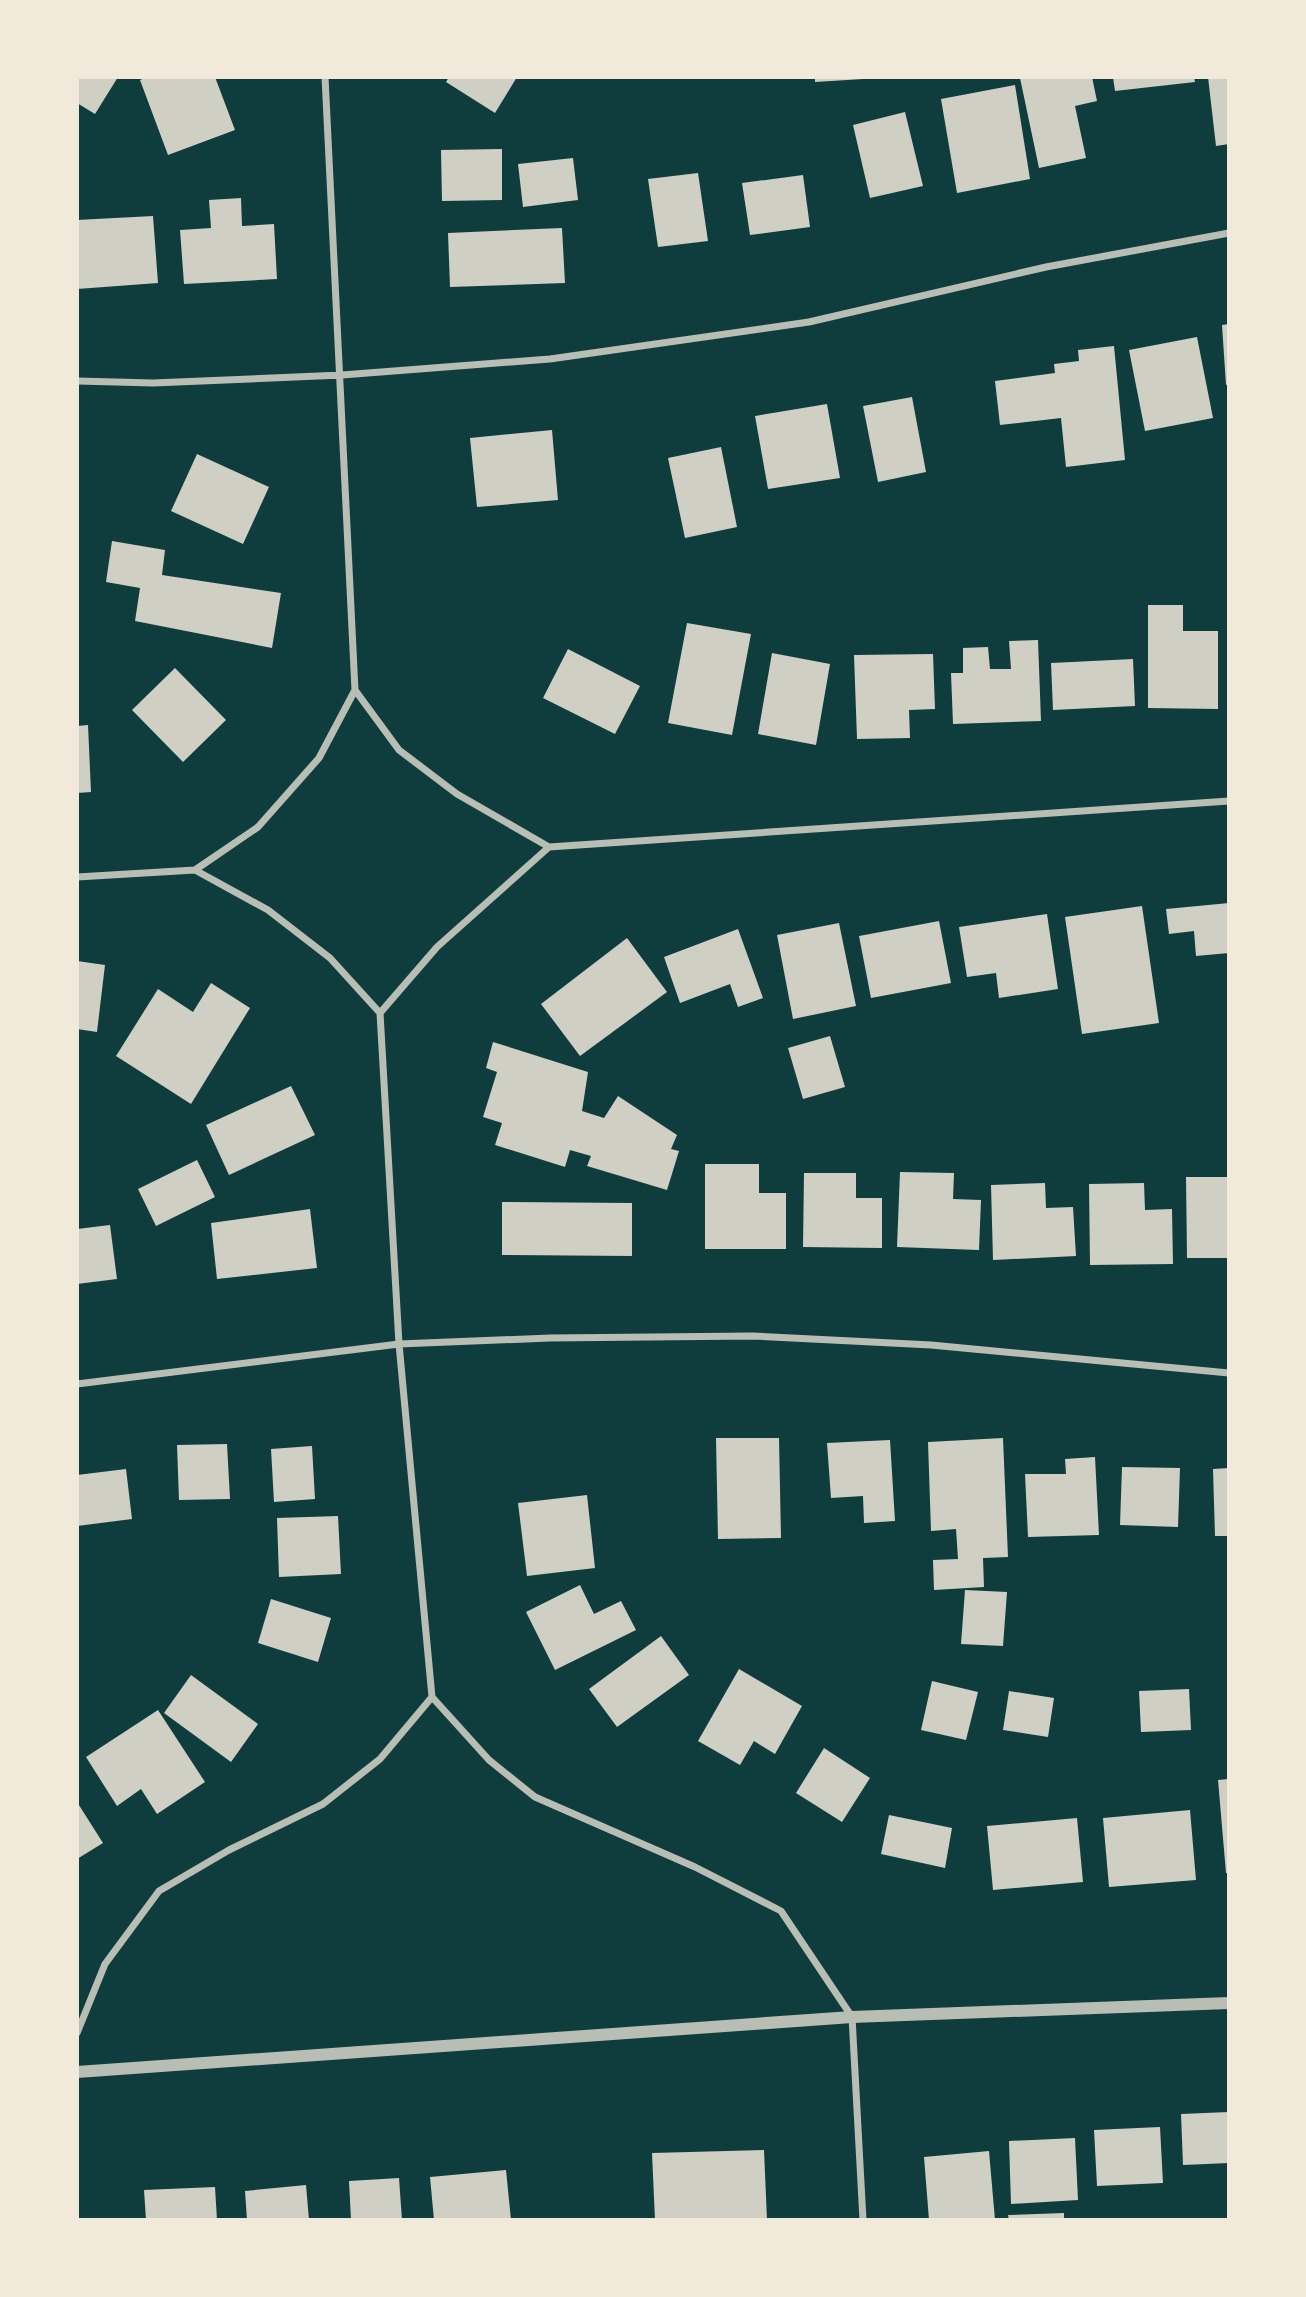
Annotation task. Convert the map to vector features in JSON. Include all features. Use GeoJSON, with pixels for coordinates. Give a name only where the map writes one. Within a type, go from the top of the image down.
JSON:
{"type":"FeatureCollection","features":[{"type":"Feature","properties":{"kind":"street"},"geometry":{"type":"LineString","coordinates":[[77,877],[195,870],[258,827],[319,758],[355,690],[342,375],[325,77]]}},
{"type":"Feature","properties":{"kind":"street"},"geometry":{"type":"LineString","coordinates":[[77,381],[153,383],[342,375],[550,359],[809,322],[1046,267],[1229,233]]}},
{"type":"Feature","properties":{"kind":"street"},"geometry":{"type":"LineString","coordinates":[[355,690],[399,750],[457,794],[549,846],[1229,801]]}},
{"type":"Feature","properties":{"kind":"street"},"geometry":{"type":"LineString","coordinates":[[380,1013],[437,947],[549,846]]}},
{"type":"Feature","properties":{"kind":"street"},"geometry":{"type":"LineString","coordinates":[[195,870],[268,910],[330,958],[380,1013],[399,1344],[432,1696],[489,1759],[535,1797],[695,1867],[781,1911],[852,2017],[863,2220]]}},
{"type":"Feature","properties":{"kind":"street"},"geometry":{"type":"LineString","coordinates":[[77,1384],[399,1344],[550,1338],[752,1336],[930,1345],[1229,1373]]}},
{"type":"Feature","properties":{"kind":"street"},"geometry":{"type":"LineString","coordinates":[[77,2033],[106,1964],[159,1891],[229,1850],[323,1804],[380,1759],[432,1696]]}},
{"type":"Feature","properties":{"kind":"street"},"geometry":{"type":"LineString","coordinates":[[77,2072],[852,2017],[1229,2003]]}},
{"type":"Feature","properties":{"kind":"building"},"geometry":{"type":"Polygon","coordinates":[[[77,77],[118,77],[95,114],[77,103],[77,77]]]}},
{"type":"Feature","properties":{"kind":"building"},"geometry":{"type":"Polygon","coordinates":[[[147,77],[215,77],[235,130],[168,155],[140,80],[147,77]]]}},
{"type":"Feature","properties":{"kind":"building"},"geometry":{"type":"Polygon","coordinates":[[[449,77],[517,77],[495,113],[446,82],[449,77]]]}},
{"type":"Feature","properties":{"kind":"building"},"geometry":{"type":"Polygon","coordinates":[[[815,77],[863,77],[863,79],[815,82],[815,77]]]}},
{"type":"Feature","properties":{"kind":"building"},"geometry":{"type":"Polygon","coordinates":[[[1092,77],[1097,101],[1075,106],[1086,158],[1039,168],[1020,78],[1092,77]]]}},
{"type":"Feature","properties":{"kind":"building"},"geometry":{"type":"Polygon","coordinates":[[[1113,77],[1194,77],[1195,82],[1115,91],[1113,77]]]}},
{"type":"Feature","properties":{"kind":"building"},"geometry":{"type":"Polygon","coordinates":[[[1208,77],[1229,77],[1229,144],[1216,146],[1208,77]]]}},
{"type":"Feature","properties":{"kind":"building"},"geometry":{"type":"Polygon","coordinates":[[[1015,85],[1030,179],[957,193],[941,99],[1015,85]]]}},
{"type":"Feature","properties":{"kind":"building"},"geometry":{"type":"Polygon","coordinates":[[[905,112],[923,186],[870,198],[853,125],[905,112]]]}},
{"type":"Feature","properties":{"kind":"building"},"geometry":{"type":"Polygon","coordinates":[[[502,149],[502,200],[442,201],[441,150],[502,149]]]}},
{"type":"Feature","properties":{"kind":"building"},"geometry":{"type":"Polygon","coordinates":[[[573,158],[578,200],[523,207],[518,164],[573,158]]]}},
{"type":"Feature","properties":{"kind":"building"},"geometry":{"type":"Polygon","coordinates":[[[698,173],[708,241],[658,247],[648,179],[698,173]]]}},
{"type":"Feature","properties":{"kind":"building"},"geometry":{"type":"Polygon","coordinates":[[[803,175],[810,227],[750,235],[742,183],[803,175]]]}},
{"type":"Feature","properties":{"kind":"building"},"geometry":{"type":"Polygon","coordinates":[[[241,198],[242,226],[274,224],[277,279],[184,284],[180,230],[211,228],[209,200],[241,198]]]}},
{"type":"Feature","properties":{"kind":"building"},"geometry":{"type":"Polygon","coordinates":[[[153,216],[158,283],[77,289],[77,220],[153,216]]]}},
{"type":"Feature","properties":{"kind":"building"},"geometry":{"type":"Polygon","coordinates":[[[562,228],[565,283],[450,287],[448,233],[562,228]]]}},
{"type":"Feature","properties":{"kind":"building"},"geometry":{"type":"Polygon","coordinates":[[[1229,324],[1229,384],[1226,385],[1222,325],[1229,324]]]}},
{"type":"Feature","properties":{"kind":"building"},"geometry":{"type":"Polygon","coordinates":[[[1197,337],[1213,418],[1145,431],[1129,350],[1197,337]]]}},
{"type":"Feature","properties":{"kind":"building"},"geometry":{"type":"Polygon","coordinates":[[[1114,346],[1125,460],[1066,467],[1061,418],[1000,425],[995,381],[1055,373],[1054,364],[1079,361],[1078,350],[1114,346]]]}},
{"type":"Feature","properties":{"kind":"building"},"geometry":{"type":"Polygon","coordinates":[[[912,397],[926,472],[878,482],[863,406],[912,397]]]}},
{"type":"Feature","properties":{"kind":"building"},"geometry":{"type":"Polygon","coordinates":[[[827,404],[840,478],[768,489],[755,416],[827,404]]]}},
{"type":"Feature","properties":{"kind":"building"},"geometry":{"type":"Polygon","coordinates":[[[552,430],[558,500],[477,507],[470,438],[552,430]]]}},
{"type":"Feature","properties":{"kind":"building"},"geometry":{"type":"Polygon","coordinates":[[[721,447],[737,527],[685,538],[668,458],[721,447]]]}},
{"type":"Feature","properties":{"kind":"building"},"geometry":{"type":"Polygon","coordinates":[[[197,454],[269,487],[243,544],[171,511],[197,454]]]}},
{"type":"Feature","properties":{"kind":"building"},"geometry":{"type":"Polygon","coordinates":[[[112,541],[165,550],[162,575],[281,593],[272,648],[135,621],[140,588],[106,582],[112,541]]]}},
{"type":"Feature","properties":{"kind":"building"},"geometry":{"type":"Polygon","coordinates":[[[1148,605],[1183,605],[1183,631],[1218,631],[1218,709],[1148,708],[1148,605]]]}},
{"type":"Feature","properties":{"kind":"building"},"geometry":{"type":"Polygon","coordinates":[[[687,623],[751,634],[732,735],[668,723],[687,623]]]}},
{"type":"Feature","properties":{"kind":"building"},"geometry":{"type":"Polygon","coordinates":[[[1038,640],[1041,721],[953,724],[951,673],[963,673],[963,648],[988,647],[990,669],[1011,669],[1009,641],[1038,640]]]}},
{"type":"Feature","properties":{"kind":"building"},"geometry":{"type":"Polygon","coordinates":[[[568,649],[640,686],[615,734],[543,698],[568,649]]]}},
{"type":"Feature","properties":{"kind":"building"},"geometry":{"type":"Polygon","coordinates":[[[772,653],[830,664],[816,745],[758,734],[772,653]]]}},
{"type":"Feature","properties":{"kind":"building"},"geometry":{"type":"Polygon","coordinates":[[[933,654],[935,709],[909,710],[910,738],[857,739],[854,655],[933,654]]]}},
{"type":"Feature","properties":{"kind":"building"},"geometry":{"type":"Polygon","coordinates":[[[1133,659],[1135,706],[1053,710],[1051,663],[1133,659]]]}},
{"type":"Feature","properties":{"kind":"building"},"geometry":{"type":"Polygon","coordinates":[[[175,668],[226,720],[183,762],[132,710],[175,668]]]}},
{"type":"Feature","properties":{"kind":"building"},"geometry":{"type":"Polygon","coordinates":[[[88,725],[91,792],[77,793],[77,726],[88,725]]]}},
{"type":"Feature","properties":{"kind":"building"},"geometry":{"type":"Polygon","coordinates":[[[1229,903],[1229,953],[1196,956],[1194,931],[1169,934],[1166,909],[1229,903]]]}},
{"type":"Feature","properties":{"kind":"building"},"geometry":{"type":"Polygon","coordinates":[[[1142,906],[1159,1023],[1082,1034],[1065,917],[1142,906]]]}},
{"type":"Feature","properties":{"kind":"building"},"geometry":{"type":"Polygon","coordinates":[[[1047,914],[1058,989],[999,998],[996,973],[967,977],[959,927],[1047,914]]]}},
{"type":"Feature","properties":{"kind":"building"},"geometry":{"type":"Polygon","coordinates":[[[939,921],[951,983],[871,998],[859,936],[939,921]]]}},
{"type":"Feature","properties":{"kind":"building"},"geometry":{"type":"Polygon","coordinates":[[[839,923],[856,1006],[793,1019],[777,935],[839,923]]]}},
{"type":"Feature","properties":{"kind":"building"},"geometry":{"type":"Polygon","coordinates":[[[738,929],[763,998],[738,1007],[730,984],[680,1003],[664,957],[738,929]]]}},
{"type":"Feature","properties":{"kind":"building"},"geometry":{"type":"Polygon","coordinates":[[[627,938],[667,992],[580,1056],[541,1004],[627,938]]]}},
{"type":"Feature","properties":{"kind":"building"},"geometry":{"type":"Polygon","coordinates":[[[77,961],[105,965],[97,1032],[77,1029],[77,961]]]}},
{"type":"Feature","properties":{"kind":"building"},"geometry":{"type":"Polygon","coordinates":[[[211,983],[250,1008],[191,1104],[116,1056],[158,989],[193,1012],[211,983]]]}},
{"type":"Feature","properties":{"kind":"building"},"geometry":{"type":"Polygon","coordinates":[[[830,1036],[845,1087],[803,1099],[788,1048],[830,1036]]]}},
{"type":"Feature","properties":{"kind":"building"},"geometry":{"type":"Polygon","coordinates":[[[493,1042],[588,1072],[582,1111],[604,1118],[618,1096],[677,1135],[671,1149],[679,1151],[667,1190],[587,1166],[591,1156],[570,1150],[565,1167],[495,1145],[502,1123],[483,1117],[497,1072],[486,1068],[493,1042]]]}},
{"type":"Feature","properties":{"kind":"building"},"geometry":{"type":"Polygon","coordinates":[[[291,1086],[315,1135],[229,1175],[206,1125],[291,1086]]]}},
{"type":"Feature","properties":{"kind":"building"},"geometry":{"type":"Polygon","coordinates":[[[197,1160],[215,1197],[156,1226],[138,1189],[197,1160]]]}},
{"type":"Feature","properties":{"kind":"building"},"geometry":{"type":"Polygon","coordinates":[[[705,1164],[759,1164],[759,1193],[786,1193],[786,1249],[705,1249],[705,1164]]]}},
{"type":"Feature","properties":{"kind":"building"},"geometry":{"type":"Polygon","coordinates":[[[900,1172],[954,1173],[953,1199],[981,1200],[979,1250],[897,1247],[900,1172]]]}},
{"type":"Feature","properties":{"kind":"building"},"geometry":{"type":"Polygon","coordinates":[[[804,1173],[856,1173],[856,1198],[882,1198],[882,1248],[803,1247],[804,1173]]]}},
{"type":"Feature","properties":{"kind":"building"},"geometry":{"type":"Polygon","coordinates":[[[1186,1177],[1229,1177],[1229,1258],[1187,1258],[1186,1177]]]}},
{"type":"Feature","properties":{"kind":"building"},"geometry":{"type":"Polygon","coordinates":[[[1045,1183],[1046,1208],[1073,1207],[1076,1256],[993,1260],[991,1185],[1045,1183]]]}},
{"type":"Feature","properties":{"kind":"building"},"geometry":{"type":"Polygon","coordinates":[[[1144,1183],[1145,1210],[1172,1209],[1173,1264],[1090,1265],[1089,1184],[1144,1183]]]}},
{"type":"Feature","properties":{"kind":"building"},"geometry":{"type":"Polygon","coordinates":[[[502,1202],[632,1203],[632,1256],[502,1255],[502,1202]]]}},
{"type":"Feature","properties":{"kind":"building"},"geometry":{"type":"Polygon","coordinates":[[[310,1209],[317,1268],[217,1279],[211,1223],[310,1209]]]}},
{"type":"Feature","properties":{"kind":"building"},"geometry":{"type":"Polygon","coordinates":[[[110,1225],[117,1279],[77,1284],[77,1229],[110,1225]]]}},
{"type":"Feature","properties":{"kind":"building"},"geometry":{"type":"Polygon","coordinates":[[[716,1438],[779,1438],[781,1538],[718,1539],[716,1438]]]}},
{"type":"Feature","properties":{"kind":"building"},"geometry":{"type":"Polygon","coordinates":[[[1003,1438],[1008,1557],[983,1558],[984,1587],[934,1590],[933,1560],[958,1559],[956,1529],[931,1531],[928,1442],[1003,1438]]]}},
{"type":"Feature","properties":{"kind":"building"},"geometry":{"type":"Polygon","coordinates":[[[890,1440],[895,1521],[864,1523],[863,1496],[831,1498],[827,1443],[890,1440]]]}},
{"type":"Feature","properties":{"kind":"building"},"geometry":{"type":"Polygon","coordinates":[[[227,1444],[230,1499],[179,1500],[177,1445],[227,1444]]]}},
{"type":"Feature","properties":{"kind":"building"},"geometry":{"type":"Polygon","coordinates":[[[312,1446],[315,1499],[274,1502],[271,1449],[312,1446]]]}},
{"type":"Feature","properties":{"kind":"building"},"geometry":{"type":"Polygon","coordinates":[[[1095,1457],[1099,1535],[1028,1537],[1025,1474],[1066,1474],[1065,1459],[1095,1457]]]}},
{"type":"Feature","properties":{"kind":"building"},"geometry":{"type":"Polygon","coordinates":[[[1122,1467],[1180,1468],[1178,1527],[1120,1525],[1122,1467]]]}},
{"type":"Feature","properties":{"kind":"building"},"geometry":{"type":"Polygon","coordinates":[[[1229,1468],[1229,1536],[1215,1536],[1213,1469],[1229,1468]]]}},
{"type":"Feature","properties":{"kind":"building"},"geometry":{"type":"Polygon","coordinates":[[[126,1469],[132,1519],[77,1526],[77,1475],[126,1469]]]}},
{"type":"Feature","properties":{"kind":"building"},"geometry":{"type":"Polygon","coordinates":[[[587,1495],[595,1568],[527,1576],[518,1503],[587,1495]]]}},
{"type":"Feature","properties":{"kind":"building"},"geometry":{"type":"Polygon","coordinates":[[[338,1516],[341,1574],[279,1577],[277,1518],[338,1516]]]}},
{"type":"Feature","properties":{"kind":"building"},"geometry":{"type":"Polygon","coordinates":[[[580,1585],[594,1614],[621,1601],[636,1630],[555,1670],[526,1612],[580,1585]]]}},
{"type":"Feature","properties":{"kind":"building"},"geometry":{"type":"Polygon","coordinates":[[[965,1590],[1007,1592],[1003,1646],[961,1644],[965,1590]]]}},
{"type":"Feature","properties":{"kind":"building"},"geometry":{"type":"Polygon","coordinates":[[[271,1599],[331,1618],[318,1662],[258,1643],[271,1599]]]}},
{"type":"Feature","properties":{"kind":"building"},"geometry":{"type":"Polygon","coordinates":[[[661,1636],[689,1675],[617,1727],[589,1689],[661,1636]]]}},
{"type":"Feature","properties":{"kind":"building"},"geometry":{"type":"Polygon","coordinates":[[[739,1669],[802,1706],[775,1754],[754,1741],[740,1765],[698,1741],[739,1669]]]}},
{"type":"Feature","properties":{"kind":"building"},"geometry":{"type":"Polygon","coordinates":[[[191,1675],[258,1724],[231,1762],[164,1713],[191,1675]]]}},
{"type":"Feature","properties":{"kind":"building"},"geometry":{"type":"Polygon","coordinates":[[[932,1681],[978,1692],[966,1740],[921,1730],[932,1681]]]}},
{"type":"Feature","properties":{"kind":"building"},"geometry":{"type":"Polygon","coordinates":[[[1189,1689],[1191,1730],[1141,1732],[1139,1691],[1189,1689]]]}},
{"type":"Feature","properties":{"kind":"building"},"geometry":{"type":"Polygon","coordinates":[[[1009,1691],[1054,1698],[1048,1737],[1003,1730],[1009,1691]]]}},
{"type":"Feature","properties":{"kind":"building"},"geometry":{"type":"Polygon","coordinates":[[[158,1710],[205,1782],[157,1814],[141,1789],[117,1806],[86,1757],[158,1710]]]}},
{"type":"Feature","properties":{"kind":"building"},"geometry":{"type":"Polygon","coordinates":[[[824,1748],[870,1778],[842,1822],[796,1793],[824,1748]]]}},
{"type":"Feature","properties":{"kind":"building"},"geometry":{"type":"Polygon","coordinates":[[[1229,1779],[1229,1873],[1226,1873],[1218,1780],[1229,1779]]]}},
{"type":"Feature","properties":{"kind":"building"},"geometry":{"type":"Polygon","coordinates":[[[77,1802],[103,1843],[77,1859],[77,1802]]]}},
{"type":"Feature","properties":{"kind":"building"},"geometry":{"type":"Polygon","coordinates":[[[1190,1810],[1196,1880],[1109,1887],[1103,1818],[1190,1810]]]}},
{"type":"Feature","properties":{"kind":"building"},"geometry":{"type":"Polygon","coordinates":[[[889,1815],[952,1828],[945,1868],[881,1854],[889,1815]]]}},
{"type":"Feature","properties":{"kind":"building"},"geometry":{"type":"Polygon","coordinates":[[[1077,1818],[1083,1882],[993,1890],[987,1826],[1077,1818]]]}},
{"type":"Feature","properties":{"kind":"building"},"geometry":{"type":"Polygon","coordinates":[[[1229,2112],[1229,2163],[1183,2165],[1181,2114],[1229,2112]]]}},
{"type":"Feature","properties":{"kind":"building"},"geometry":{"type":"Polygon","coordinates":[[[1160,2127],[1163,2183],[1097,2186],[1094,2130],[1160,2127]]]}},
{"type":"Feature","properties":{"kind":"building"},"geometry":{"type":"Polygon","coordinates":[[[1075,2138],[1078,2200],[1011,2204],[1009,2141],[1075,2138]]]}},
{"type":"Feature","properties":{"kind":"building"},"geometry":{"type":"Polygon","coordinates":[[[764,2150],[767,2220],[655,2220],[652,2153],[764,2150]]]}},
{"type":"Feature","properties":{"kind":"building"},"geometry":{"type":"Polygon","coordinates":[[[989,2151],[995,2220],[929,2220],[924,2157],[989,2151]]]}},
{"type":"Feature","properties":{"kind":"building"},"geometry":{"type":"Polygon","coordinates":[[[506,2170],[511,2220],[434,2220],[430,2177],[506,2170]]]}},
{"type":"Feature","properties":{"kind":"building"},"geometry":{"type":"Polygon","coordinates":[[[399,2178],[402,2220],[351,2220],[349,2181],[399,2178]]]}},
{"type":"Feature","properties":{"kind":"building"},"geometry":{"type":"Polygon","coordinates":[[[306,2185],[309,2220],[247,2220],[245,2191],[306,2185]]]}},
{"type":"Feature","properties":{"kind":"building"},"geometry":{"type":"Polygon","coordinates":[[[215,2187],[217,2220],[146,2220],[144,2190],[215,2187]]]}},
{"type":"Feature","properties":{"kind":"building"},"geometry":{"type":"Polygon","coordinates":[[[1064,2213],[1064,2220],[1009,2220],[1008,2215],[1064,2213]]]}}]}
